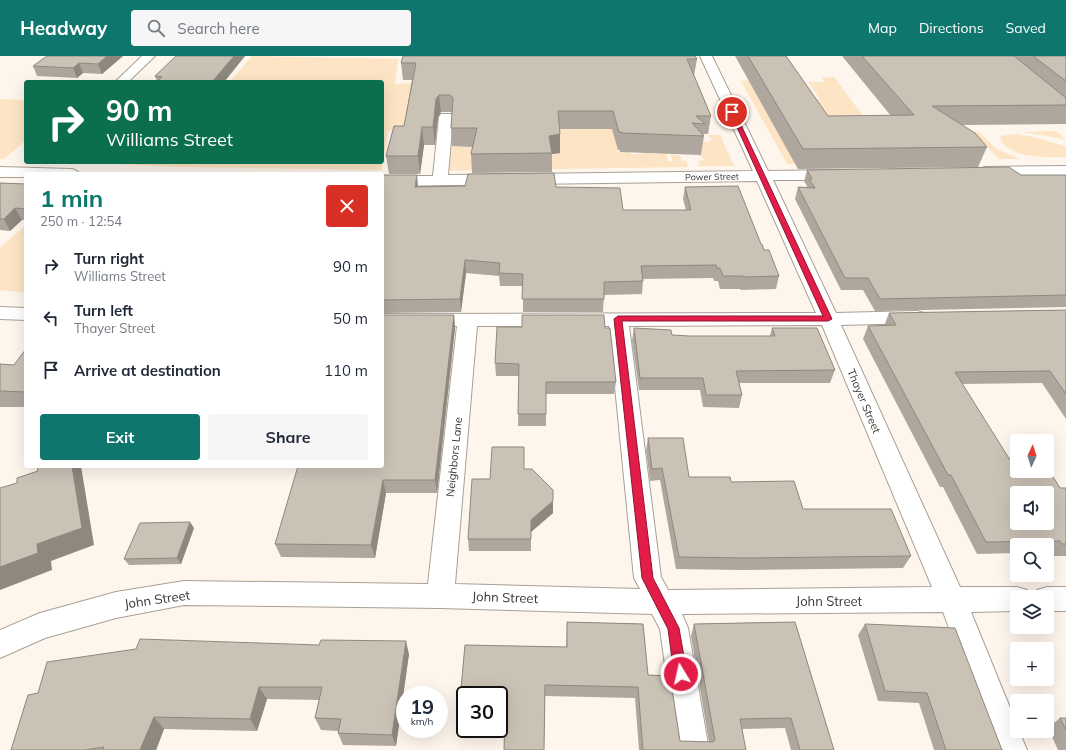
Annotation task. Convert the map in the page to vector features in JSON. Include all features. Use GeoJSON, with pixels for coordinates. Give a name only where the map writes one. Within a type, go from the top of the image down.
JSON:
{"type":"FeatureCollection","features":[{"type":"Feature","properties":{"kind":"street"},"geometry":{"type":"LineString","coordinates":[[123,80],[149,56]]}},
{"type":"Feature","properties":{"kind":"street","name":"Thayer Street"},"geometry":{"type":"LineString","coordinates":[[706,56],[763,176],[828,319],[952,600],[1011,750]]}},
{"type":"Feature","properties":{"kind":"street"},"geometry":{"type":"LineString","coordinates":[[440,181],[446,116]]}},
{"type":"Feature","properties":{"kind":"street"},"geometry":{"type":"LineString","coordinates":[[979,156],[993,172]]}},
{"type":"Feature","properties":{"kind":"street"},"geometry":{"type":"LineString","coordinates":[[20,173],[30,164]]}},
{"type":"Feature","properties":{"kind":"street"},"geometry":{"type":"LineString","coordinates":[[969,172],[1066,171]]}},
{"type":"Feature","properties":{"kind":"street"},"geometry":{"type":"LineString","coordinates":[[0,172],[24,173]]}},
{"type":"Feature","properties":{"kind":"street","name":"Power Street"},"geometry":{"type":"LineString","coordinates":[[384,181],[851,174]]}},
{"type":"Feature","properties":{"kind":"street"},"geometry":{"type":"LineString","coordinates":[[0,314],[24,314]]}},
{"type":"Feature","properties":{"kind":"street"},"geometry":{"type":"LineString","coordinates":[[384,320],[828,319],[932,317]]}},
{"type":"Feature","properties":{"kind":"street","name":"Neighbors Lane"},"geometry":{"type":"LineString","coordinates":[[440,596],[468,319]]}},
{"type":"Feature","properties":{"kind":"street"},"geometry":{"type":"LineString","coordinates":[[618,319],[648,578],[674,628],[692,750]]}},
{"type":"Feature","properties":{"kind":"street","name":"John Street"},"geometry":{"type":"LineString","coordinates":[[0,644],[40,626],[108,607],[184,594],[440,596],[660,602],[1010,599]]}},
{"type":"Feature","properties":{"kind":"street"},"geometry":{"type":"LineString","coordinates":[[1054,599],[1066,599]]}},
{"type":"Feature","properties":{"kind":"shaded area"},"geometry":{"type":"Polygon","coordinates":[[[252,56],[398,59],[395,84],[418,83],[439,114],[439,123],[408,123],[406,130],[388,131],[384,157],[384,80],[232,80],[252,56]]]}},
{"type":"Feature","properties":{"kind":"shaded area"},"geometry":{"type":"Polygon","coordinates":[[[834,77],[869,124],[832,121],[817,99],[820,99],[808,82],[824,82],[822,78],[834,77]]]}},
{"type":"Feature","properties":{"kind":"shaded area"},"geometry":{"type":"Polygon","coordinates":[[[756,80],[789,86],[875,163],[787,164],[741,81],[756,80]]]}},
{"type":"Feature","properties":{"kind":"shaded area"},"geometry":{"type":"Polygon","coordinates":[[[0,99],[24,100],[24,142],[4,159],[0,159],[0,99]]]}},
{"type":"Feature","properties":{"kind":"shaded area"},"geometry":{"type":"Polygon","coordinates":[[[450,114],[473,114],[451,135],[451,139],[463,139],[472,146],[486,170],[445,171],[450,114]]]}},
{"type":"Feature","properties":{"kind":"shaded area"},"geometry":{"type":"Polygon","coordinates":[[[613,122],[618,150],[621,152],[629,151],[630,154],[639,154],[650,151],[651,154],[660,154],[660,152],[665,151],[669,162],[673,162],[669,151],[671,151],[673,155],[680,155],[682,161],[686,160],[688,167],[495,170],[549,153],[558,153],[530,133],[613,122]]]}},
{"type":"Feature","properties":{"kind":"shaded area"},"geometry":{"type":"Polygon","coordinates":[[[975,131],[980,133],[997,149],[1020,159],[999,159],[973,132],[975,131]]]}},
{"type":"Feature","properties":{"kind":"shaded area"},"geometry":{"type":"Polygon","coordinates":[[[1056,131],[1065,139],[1023,132],[1056,131]]]}},
{"type":"Feature","properties":{"kind":"shaded area"},"geometry":{"type":"Polygon","coordinates":[[[1016,134],[1038,138],[1064,146],[1066,147],[1066,157],[1039,157],[1011,150],[1004,145],[1000,138],[1001,136],[1016,134]]]}},
{"type":"Feature","properties":{"kind":"shaded area"},"geometry":{"type":"Polygon","coordinates":[[[708,135],[720,135],[734,166],[697,166],[700,165],[698,161],[704,160],[702,156],[699,156],[701,142],[710,142],[710,140],[712,140],[708,135]]]}},
{"type":"Feature","properties":{"kind":"shaded area"},"geometry":{"type":"Polygon","coordinates":[[[121,164],[383,164],[382,170],[173,167],[121,164]]]}},
{"type":"Feature","properties":{"kind":"shaded area"},"geometry":{"type":"Polygon","coordinates":[[[24,227],[24,293],[0,290],[0,248],[24,227]]]}},
{"type":"Feature","properties":{"kind":"building"},"geometry":{"type":"Polygon","coordinates":[[[47,56],[107,56],[98,64],[79,63],[73,68],[33,66],[47,56]]]}},
{"type":"Feature","properties":{"kind":"building"},"geometry":{"type":"Polygon","coordinates":[[[176,56],[234,56],[214,80],[158,80],[162,77],[155,76],[176,56]]]}},
{"type":"Feature","properties":{"kind":"building"},"geometry":{"type":"Polygon","coordinates":[[[403,56],[695,56],[697,59],[687,59],[711,116],[696,116],[705,124],[692,123],[704,136],[622,133],[619,132],[613,111],[558,111],[560,134],[549,136],[552,153],[471,154],[477,128],[451,128],[453,98],[450,95],[439,95],[436,99],[433,127],[422,127],[418,156],[386,156],[394,126],[404,126],[416,63],[401,63],[403,56]]]}},
{"type":"Feature","properties":{"kind":"building"},"geometry":{"type":"Polygon","coordinates":[[[748,56],[786,56],[828,116],[914,115],[862,56],[1014,56],[1066,98],[1066,105],[932,106],[975,133],[987,147],[803,149],[748,56]]]}},
{"type":"Feature","properties":{"kind":"building"},"geometry":{"type":"Polygon","coordinates":[[[1033,56],[1066,56],[1066,81],[1033,56]]]}},
{"type":"Feature","properties":{"kind":"building"},"geometry":{"type":"Polygon","coordinates":[[[1009,167],[1021,175],[1066,175],[1066,295],[880,299],[868,278],[845,278],[798,187],[815,188],[809,179],[812,179],[807,170],[1009,167]]]}},
{"type":"Feature","properties":{"kind":"building"},"geometry":{"type":"Polygon","coordinates":[[[554,173],[556,187],[620,188],[623,210],[691,210],[685,187],[738,186],[761,244],[764,250],[769,250],[779,276],[723,276],[720,268],[717,268],[716,265],[641,266],[643,281],[604,282],[604,299],[522,299],[523,274],[499,273],[500,263],[465,260],[460,299],[384,300],[384,175],[417,175],[415,187],[465,186],[468,174],[554,173]]]}},
{"type":"Feature","properties":{"kind":"building"},"geometry":{"type":"Polygon","coordinates":[[[0,183],[24,184],[24,209],[15,208],[4,219],[0,219],[0,183]]]}},
{"type":"Feature","properties":{"kind":"building"},"geometry":{"type":"Polygon","coordinates":[[[1066,310],[1066,394],[1050,371],[955,372],[1010,460],[1010,478],[1054,478],[1060,488],[1066,488],[1066,544],[1062,544],[1060,541],[1054,541],[1054,538],[1010,538],[1010,542],[986,542],[951,475],[948,475],[868,326],[896,325],[889,313],[1066,310]]]}},
{"type":"Feature","properties":{"kind":"building"},"geometry":{"type":"Polygon","coordinates":[[[384,315],[454,315],[435,480],[383,480],[371,545],[275,544],[297,468],[384,468],[384,315]]]}},
{"type":"Feature","properties":{"kind":"building"},"geometry":{"type":"Polygon","coordinates":[[[522,315],[604,315],[605,328],[610,328],[616,382],[546,382],[546,414],[518,414],[519,364],[495,363],[497,327],[522,327],[522,315]]]}},
{"type":"Feature","properties":{"kind":"building"},"geometry":{"type":"Polygon","coordinates":[[[634,328],[671,330],[672,335],[689,336],[775,336],[772,328],[817,328],[835,370],[736,371],[742,395],[706,395],[703,378],[640,378],[634,328]]]}},
{"type":"Feature","properties":{"kind":"building"},"geometry":{"type":"Polygon","coordinates":[[[24,352],[24,392],[0,391],[0,364],[14,365],[24,352]]]}},
{"type":"Feature","properties":{"kind":"building"},"geometry":{"type":"Polygon","coordinates":[[[648,438],[683,438],[689,477],[730,477],[731,482],[794,481],[803,509],[891,509],[911,556],[748,558],[679,557],[662,468],[652,469],[648,438]]]}},
{"type":"Feature","properties":{"kind":"building"},"geometry":{"type":"Polygon","coordinates":[[[492,447],[524,447],[524,469],[532,469],[553,490],[553,501],[531,520],[531,539],[468,539],[472,479],[490,479],[492,447]]]}},
{"type":"Feature","properties":{"kind":"building"},"geometry":{"type":"Polygon","coordinates":[[[37,468],[72,468],[82,528],[37,544],[38,553],[0,567],[0,488],[17,483],[17,478],[38,471],[37,468]]]}},
{"type":"Feature","properties":{"kind":"building"},"geometry":{"type":"Polygon","coordinates":[[[190,522],[177,558],[124,559],[140,523],[190,522]]]}},
{"type":"Feature","properties":{"kind":"building"},"geometry":{"type":"Polygon","coordinates":[[[567,622],[643,624],[648,675],[670,676],[680,741],[713,742],[715,740],[694,624],[795,622],[834,750],[800,750],[791,718],[740,719],[746,750],[643,750],[638,687],[545,685],[544,750],[504,750],[504,738],[508,738],[508,686],[461,686],[465,645],[567,647],[567,622]]]}},
{"type":"Feature","properties":{"kind":"building"},"geometry":{"type":"Polygon","coordinates":[[[865,624],[955,628],[1002,750],[946,750],[927,693],[885,691],[865,624]]]}},
{"type":"Feature","properties":{"kind":"building"},"geometry":{"type":"Polygon","coordinates":[[[140,639],[319,645],[321,640],[406,641],[399,686],[396,686],[396,708],[392,735],[338,733],[341,719],[315,718],[322,687],[259,687],[250,719],[154,717],[140,750],[103,750],[104,747],[85,750],[11,750],[28,695],[38,693],[47,662],[136,649],[140,639]]]}},
{"type":"Feature","properties":{"kind":"building"},"geometry":{"type":"Polygon","coordinates":[[[1060,718],[1066,718],[1066,730],[1060,718]]]}},
{"type":"Feature","properties":{"kind":"route"},"geometry":{"type":"LineString","coordinates":[[681,674],[674,628],[648,578],[618,319],[828,319],[732,112]]}}]}
